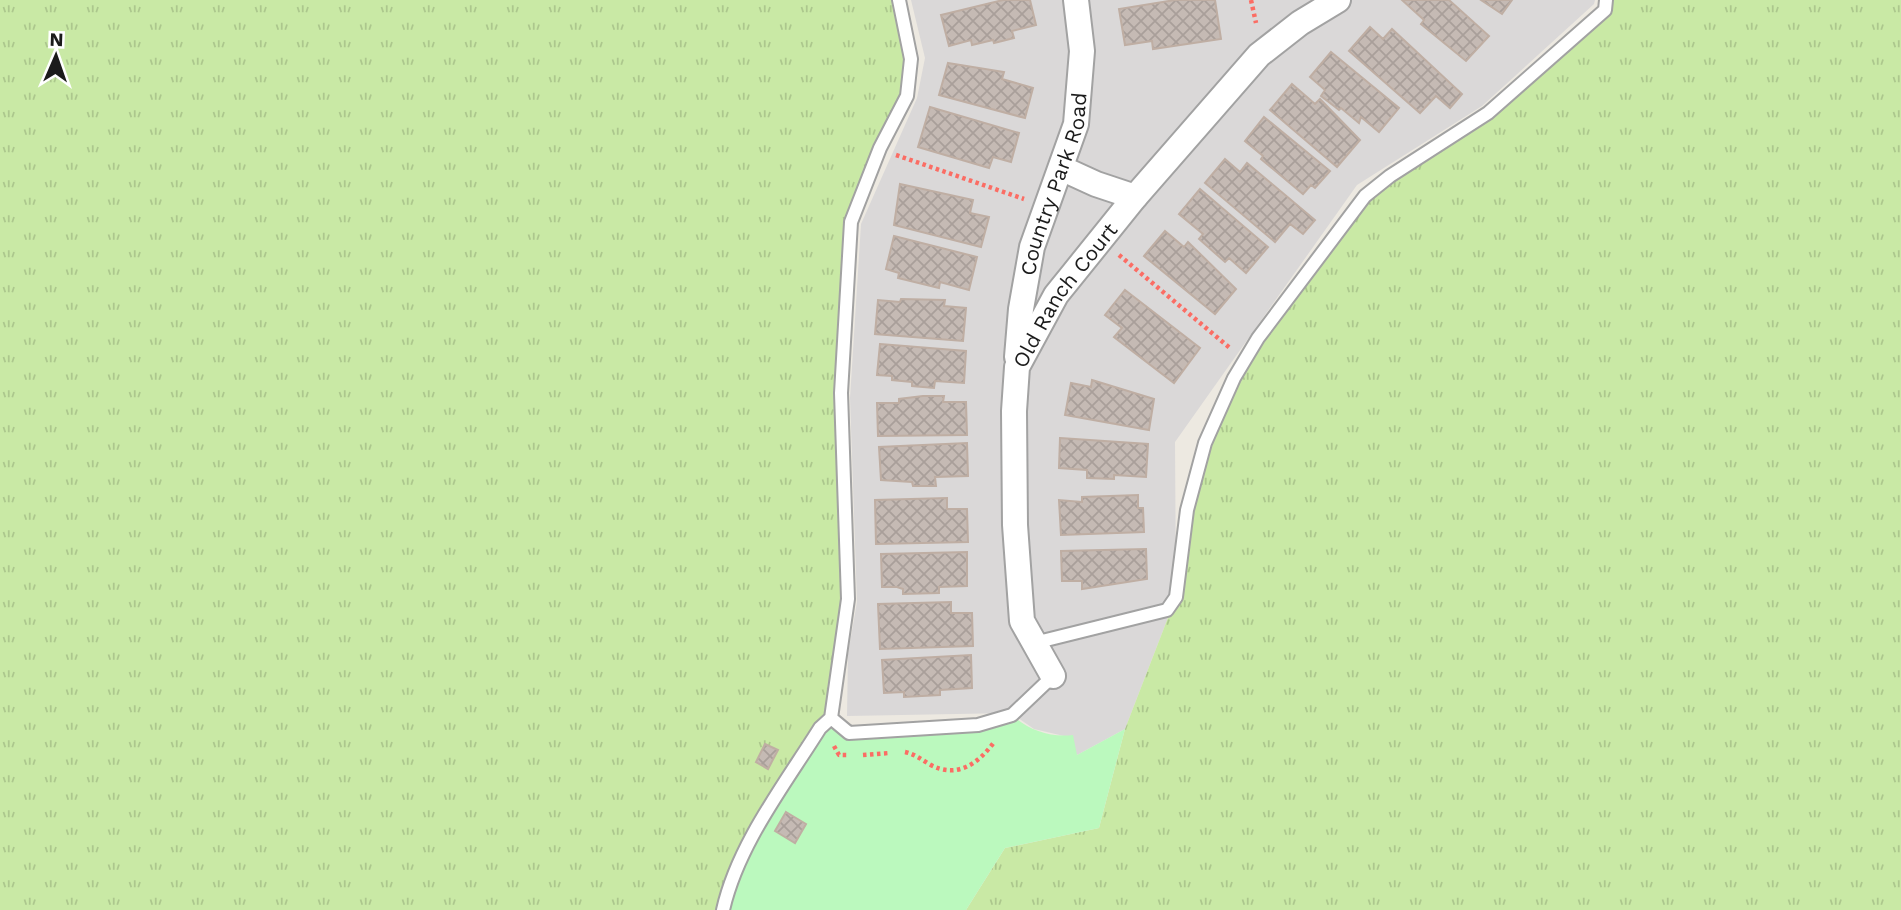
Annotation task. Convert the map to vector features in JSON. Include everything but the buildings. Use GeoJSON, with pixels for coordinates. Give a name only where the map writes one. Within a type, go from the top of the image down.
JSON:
{"type":"FeatureCollection","features":[{"type":"Feature","properties":{"kind":"street","name":"Country Park Road"},"geometry":{"type":"LineString","coordinates":[[1017,367],[1021,309],[1032,247],[1076,124],[1081,78],[1076,0]]}},
{"type":"Feature","properties":{"kind":"street","name":"Old Ranch Court"},"geometry":{"type":"LineString","coordinates":[[1053,677],[1022,621],[1013,463],[1017,367],[1056,296],[1100,239],[1259,55],[1300,23],[1338,0]]}},
{"type":"Feature","properties":{"kind":"street"},"geometry":{"type":"LineString","coordinates":[[1061,168],[1096,184],[1135,197]]}},
{"type":"Feature","properties":{"kind":"lane"},"geometry":{"type":"LineString","coordinates":[[723,910],[744,854],[760,824],[820,728],[831,718],[848,599],[841,393],[851,222],[880,148],[907,93],[911,59],[900,0]]}},
{"type":"Feature","properties":{"kind":"lane"},"geometry":{"type":"LineString","coordinates":[[1034,643],[1164,611],[1174,600],[1195,474],[1216,415],[1244,360],[1365,196],[1392,174],[1488,113],[1605,10],[1606,0]]}},
{"type":"Feature","properties":{"kind":"lane"},"geometry":{"type":"LineString","coordinates":[[831,718],[849,733],[978,725],[1012,715],[1053,677]]}},
{"type":"Feature","properties":{"kind":"path"},"geometry":{"type":"LineString","coordinates":[[880,148],[936,171],[1024,199]]}},
{"type":"Feature","properties":{"kind":"path"},"geometry":{"type":"LineString","coordinates":[[1100,239],[1244,360]]}},
{"type":"Feature","properties":{"kind":"shaded area"},"geometry":{"type":"Polygon","coordinates":[[[911,0],[1595,0],[1594,4],[1482,106],[1357,185],[1175,442],[1176,597],[1125,729],[1077,755],[1064,736],[1034,729],[1011,713],[847,716],[848,654],[857,602],[850,398],[861,224],[917,98],[925,58],[911,0]]]}},
{"type":"Feature","properties":{"kind":"green space"},"geometry":{"type":"Polygon","coordinates":[[[0,0],[899,0],[911,59],[907,96],[851,222],[841,393],[848,599],[831,718],[723,910],[0,910],[0,0]]]}},
{"type":"Feature","properties":{"kind":"green space"},"geometry":{"type":"Polygon","coordinates":[[[1606,0],[1901,0],[1901,910],[966,910],[1005,848],[1099,828],[1125,729],[1176,597],[1187,510],[1234,378],[1365,196],[1488,113],[1605,10],[1606,0]]]}},
{"type":"Feature","properties":{"kind":"green space"},"geometry":{"type":"Polygon","coordinates":[[[1012,715],[1040,732],[1073,735],[1077,755],[1125,729],[1099,828],[1005,848],[966,910],[723,910],[744,854],[831,718],[846,732],[978,725],[1012,715]]]}}]}
